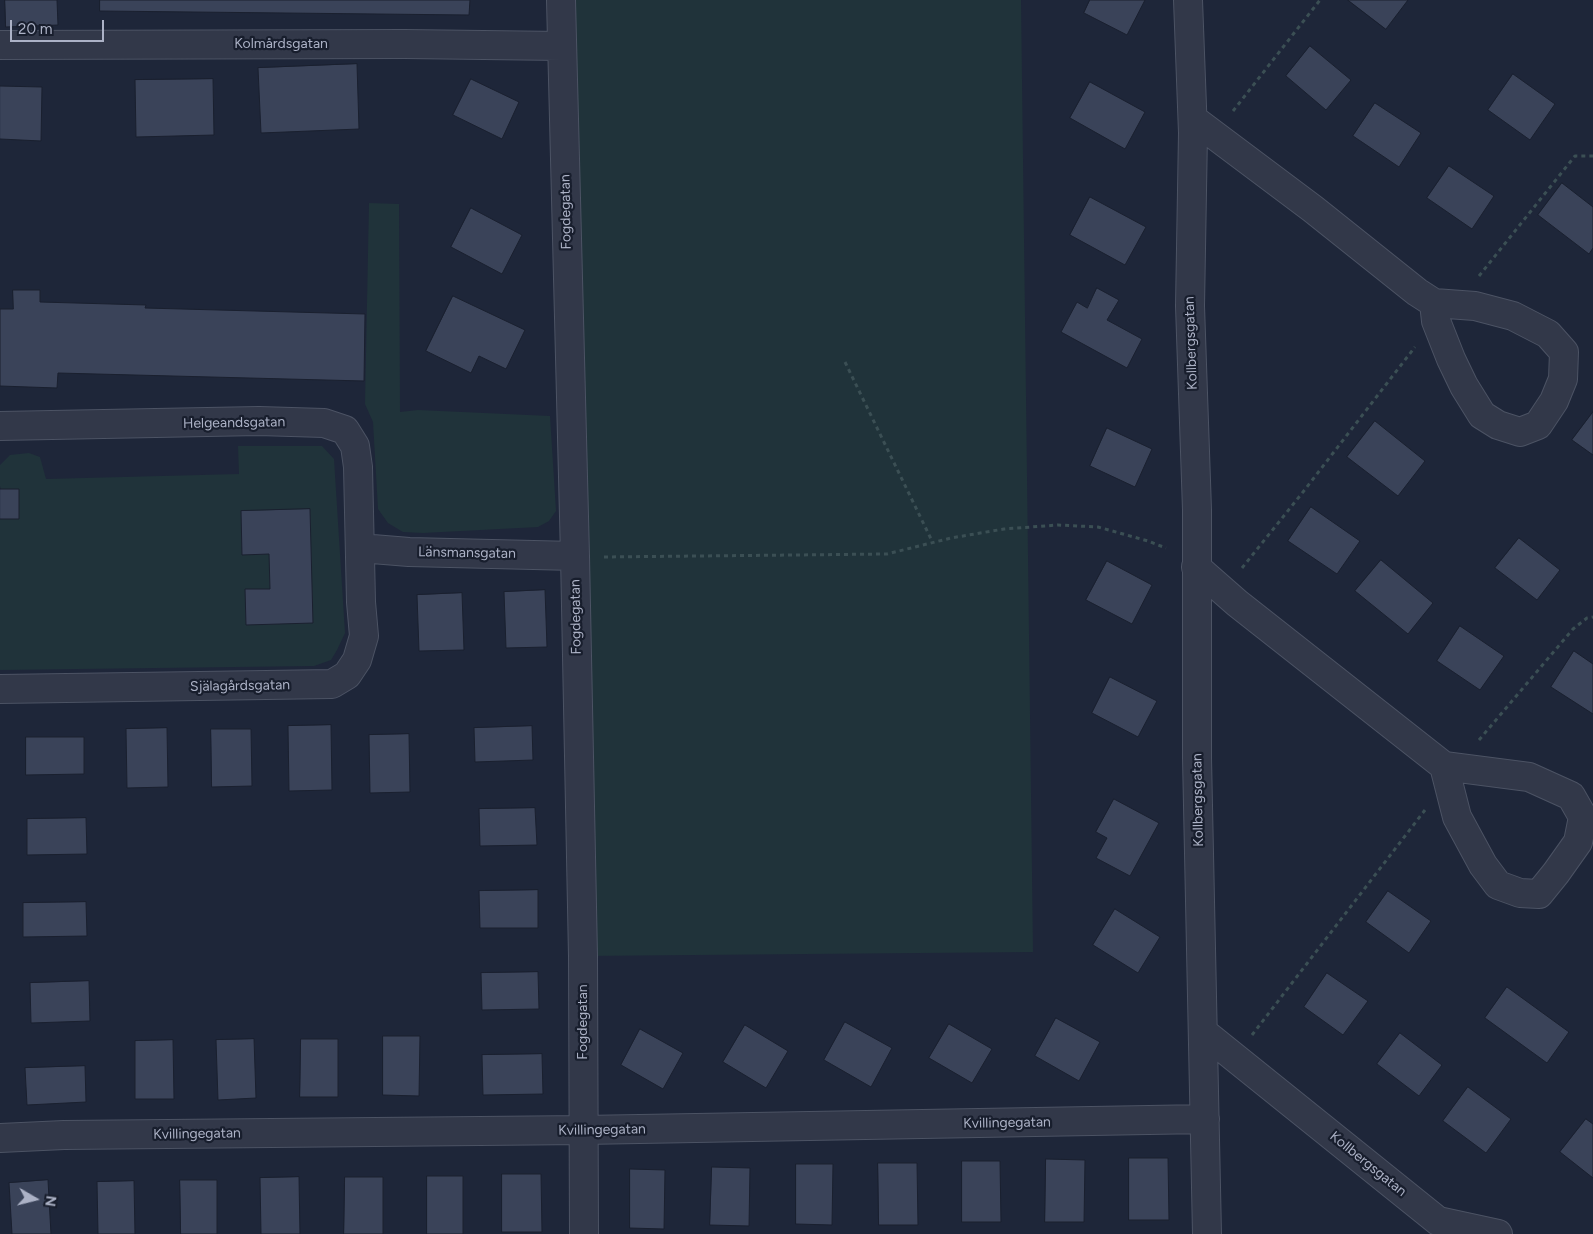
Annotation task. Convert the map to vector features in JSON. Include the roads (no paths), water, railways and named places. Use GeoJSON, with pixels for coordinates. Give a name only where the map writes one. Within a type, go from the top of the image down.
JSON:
{"type":"FeatureCollection","features":[{"type":"Feature","properties":{"kind":"street","name":"Fogdegatan"},"geometry":{"type":"LineString","coordinates":[[561,0],[583,956],[584,1234]]}},
{"type":"Feature","properties":{"kind":"street","name":"Kollbergsgatan"},"geometry":{"type":"LineString","coordinates":[[1188,0],[1192,119],[1190,306],[1197,510],[1197,758],[1207,1234]]}},
{"type":"Feature","properties":{"kind":"street","name":"Kolmårdsgatan"},"geometry":{"type":"LineString","coordinates":[[0,45],[405,44],[562,46]]}},
{"type":"Feature","properties":{"kind":"street"},"geometry":{"type":"LineString","coordinates":[[1192,119],[1313,209],[1442,310],[1475,306],[1513,316],[1548,334],[1564,352],[1563,379],[1554,401],[1538,425],[1520,432],[1498,425],[1482,415],[1451,360],[1442,310]]}},
{"type":"Feature","properties":{"kind":"street","name":"Helgeandsgatan"},"geometry":{"type":"LineString","coordinates":[[0,426],[259,421],[324,423],[345,430],[355,446],[358,467],[360,548]]}},
{"type":"Feature","properties":{"kind":"street","name":"Länsmansgatan"},"geometry":{"type":"LineString","coordinates":[[360,548],[409,552],[575,556]]}},
{"type":"Feature","properties":{"kind":"street","name":"Själagårdsgatan"},"geometry":{"type":"LineString","coordinates":[[0,689],[332,684],[347,675],[357,660],[364,636],[360,548]]}},
{"type":"Feature","properties":{"kind":"street"},"geometry":{"type":"LineString","coordinates":[[1196,567],[1451,771],[1529,777],[1571,796],[1583,817],[1578,842],[1539,894],[1520,893],[1498,885],[1483,865],[1457,816],[1451,771]]}},
{"type":"Feature","properties":{"kind":"street","name":"Kollbergsgatan"},"geometry":{"type":"LineString","coordinates":[[1203,1032],[1441,1227],[1498,1234]]}},
{"type":"Feature","properties":{"kind":"street","name":"Kvillingegatan"},"geometry":{"type":"LineString","coordinates":[[0,1138],[64,1135],[583,1130],[1205,1119]]}}]}
